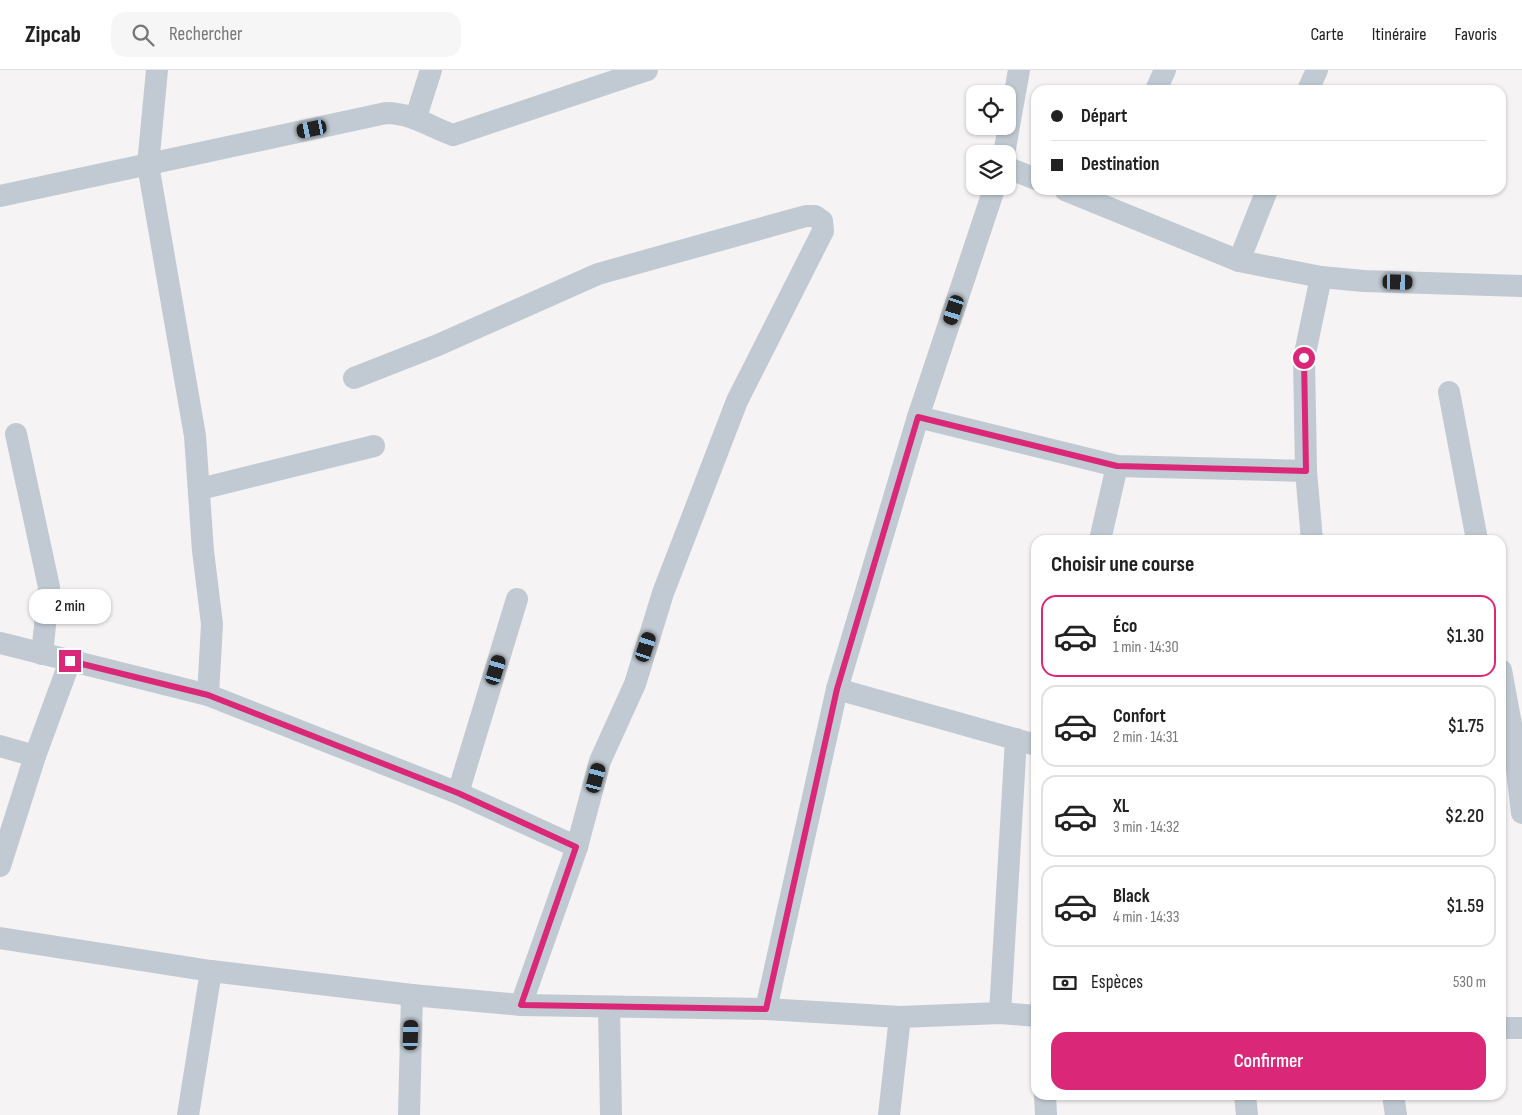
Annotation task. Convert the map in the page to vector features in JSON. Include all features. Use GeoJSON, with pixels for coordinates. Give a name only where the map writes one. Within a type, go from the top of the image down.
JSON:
{"type":"FeatureCollection","features":[{"type":"Feature","properties":{"kind":"street"},"geometry":{"type":"LineString","coordinates":[[157,70],[148,165],[195,436],[203,551],[212,624],[208,695]]}},
{"type":"Feature","properties":{"kind":"street"},"geometry":{"type":"LineString","coordinates":[[416,117],[430,70]]}},
{"type":"Feature","properties":{"kind":"street"},"geometry":{"type":"LineString","coordinates":[[0,196],[386,113],[401,113],[416,117],[433,128],[454,135],[647,70]]}},
{"type":"Feature","properties":{"kind":"street"},"geometry":{"type":"LineString","coordinates":[[1006,145],[1020,70]]}},
{"type":"Feature","properties":{"kind":"street"},"geometry":{"type":"LineString","coordinates":[[1158,85],[1165,70]]}},
{"type":"Feature","properties":{"kind":"street"},"geometry":{"type":"LineString","coordinates":[[1310,85],[1317,70]]}},
{"type":"Feature","properties":{"kind":"street"},"geometry":{"type":"LineString","coordinates":[[1016,171],[1031,177]]}},
{"type":"Feature","properties":{"kind":"street"},"geometry":{"type":"LineString","coordinates":[[766,1009],[837,689],[918,417],[992,195]]}},
{"type":"Feature","properties":{"kind":"street"},"geometry":{"type":"LineString","coordinates":[[1093,195],[1110,198],[1239,261],[1321,277],[1364,281],[1522,286]]}},
{"type":"Feature","properties":{"kind":"street"},"geometry":{"type":"LineString","coordinates":[[1239,261],[1265,195]]}},
{"type":"Feature","properties":{"kind":"street"},"geometry":{"type":"LineString","coordinates":[[354,378],[438,345],[598,274],[806,216],[816,216],[822,221],[823,231],[736,401],[663,593],[634,684],[600,761],[576,847],[521,1005]]}},
{"type":"Feature","properties":{"kind":"street"},"geometry":{"type":"LineString","coordinates":[[1312,535],[1306,471],[1304,358],[1321,277]]}},
{"type":"Feature","properties":{"kind":"street"},"geometry":{"type":"LineString","coordinates":[[1449,392],[1476,535]]}},
{"type":"Feature","properties":{"kind":"street"},"geometry":{"type":"LineString","coordinates":[[918,417],[1117,466],[1306,471]]}},
{"type":"Feature","properties":{"kind":"street"},"geometry":{"type":"LineString","coordinates":[[16,434],[49,587],[42,654]]}},
{"type":"Feature","properties":{"kind":"street"},"geometry":{"type":"LineString","coordinates":[[200,489],[374,446]]}},
{"type":"Feature","properties":{"kind":"street"},"geometry":{"type":"LineString","coordinates":[[1101,535],[1117,466]]}},
{"type":"Feature","properties":{"kind":"street"},"geometry":{"type":"LineString","coordinates":[[458,793],[518,599]]}},
{"type":"Feature","properties":{"kind":"street"},"geometry":{"type":"LineString","coordinates":[[0,643],[208,695],[458,793],[576,847]]}},
{"type":"Feature","properties":{"kind":"street"},"geometry":{"type":"LineString","coordinates":[[0,866],[35,756],[70,661]]}},
{"type":"Feature","properties":{"kind":"street"},"geometry":{"type":"LineString","coordinates":[[837,689],[1026,742],[1000,1013]]}},
{"type":"Feature","properties":{"kind":"street"},"geometry":{"type":"LineString","coordinates":[[1506,700],[1522,813]]}},
{"type":"Feature","properties":{"kind":"street"},"geometry":{"type":"LineString","coordinates":[[0,746],[35,756]]}},
{"type":"Feature","properties":{"kind":"street"},"geometry":{"type":"LineString","coordinates":[[0,938],[211,971],[412,995],[521,1005],[609,1008],[766,1009],[900,1017],[1000,1013],[1031,1016]]}},
{"type":"Feature","properties":{"kind":"street"},"geometry":{"type":"LineString","coordinates":[[188,1115],[211,971]]}},
{"type":"Feature","properties":{"kind":"street"},"geometry":{"type":"LineString","coordinates":[[409,1115],[412,995]]}},
{"type":"Feature","properties":{"kind":"street"},"geometry":{"type":"LineString","coordinates":[[609,1008],[612,1115]]}},
{"type":"Feature","properties":{"kind":"street"},"geometry":{"type":"LineString","coordinates":[[889,1115],[900,1017]]}},
{"type":"Feature","properties":{"kind":"street"},"geometry":{"type":"LineString","coordinates":[[1506,1028],[1522,1028]]}},
{"type":"Feature","properties":{"kind":"street"},"geometry":{"type":"LineString","coordinates":[[1045,1100],[1046,1115]]}},
{"type":"Feature","properties":{"kind":"street"},"geometry":{"type":"LineString","coordinates":[[1246,1100],[1247,1115]]}},
{"type":"Feature","properties":{"kind":"street"},"geometry":{"type":"LineString","coordinates":[[1394,1100],[1396,1115]]}},
{"type":"Feature","properties":{"kind":"route"},"geometry":{"type":"LineString","coordinates":[[70,661],[208,695],[458,793],[576,847],[521,1005],[609,1008],[766,1009],[837,689],[918,417],[1117,466],[1306,471],[1304,358]]}}]}
